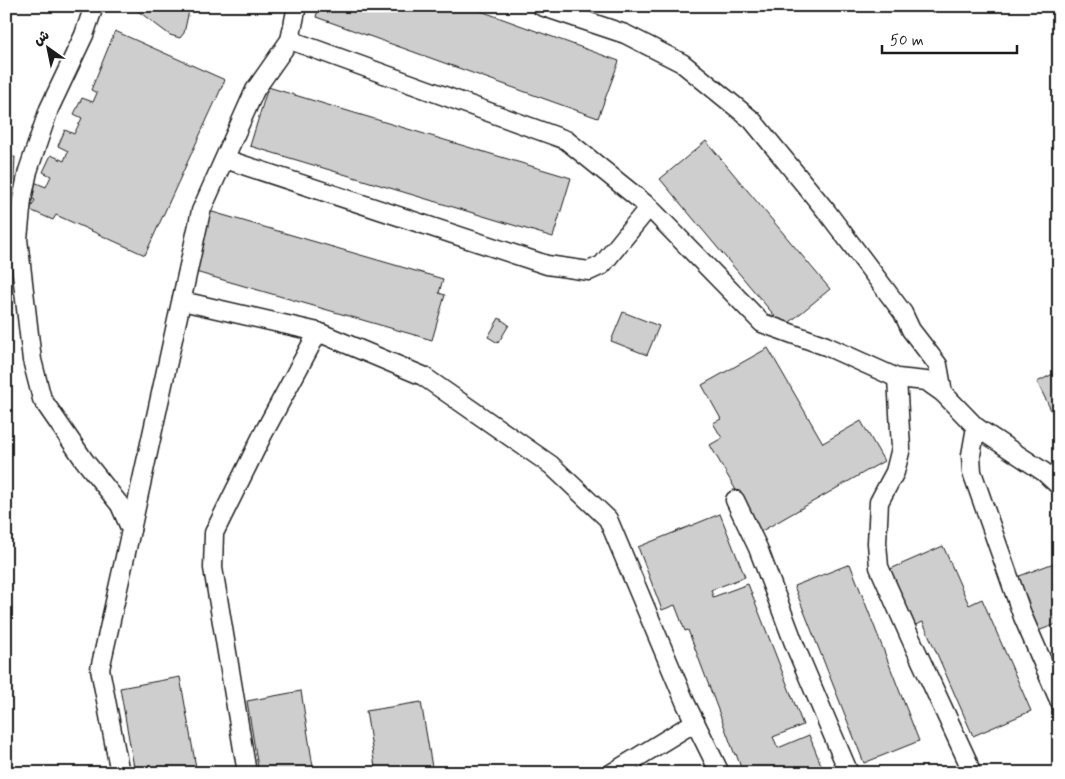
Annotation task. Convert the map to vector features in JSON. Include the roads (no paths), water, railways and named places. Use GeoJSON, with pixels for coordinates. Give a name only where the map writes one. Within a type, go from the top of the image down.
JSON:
{"type":"FeatureCollection","features":[{"type":"Feature","properties":{"kind":"street"},"geometry":{"type":"LineString","coordinates":[[94,6],[84,34],[49,109],[28,171],[22,200],[18,239],[32,360],[42,398],[84,460],[120,505],[131,530]]}},
{"type":"Feature","properties":{"kind":"street"},"geometry":{"type":"LineString","coordinates":[[120,773],[100,669],[202,211],[255,90],[290,40],[297,6]]}},
{"type":"Feature","properties":{"kind":"street"},"geometry":{"type":"LineString","coordinates":[[541,6],[625,34],[682,63],[752,120],[827,212],[903,313],[911,330],[938,366],[943,393]]}},
{"type":"Feature","properties":{"kind":"street"},"geometry":{"type":"LineString","coordinates":[[290,40],[566,140],[649,207],[762,323],[826,346],[897,378],[926,381],[943,393],[976,427],[1044,472],[1059,486]]}},
{"type":"Feature","properties":{"kind":"street"},"geometry":{"type":"LineString","coordinates":[[225,159],[547,265],[589,271],[602,265],[649,207]]}},
{"type":"Feature","properties":{"kind":"street"},"geometry":{"type":"LineString","coordinates":[[182,301],[318,332],[423,376],[551,465],[608,519],[695,722],[720,773]]}},
{"type":"Feature","properties":{"kind":"street"},"geometry":{"type":"LineString","coordinates":[[247,773],[212,568],[214,533],[263,434],[318,332]]}},
{"type":"Feature","properties":{"kind":"street"},"geometry":{"type":"LineString","coordinates":[[897,378],[901,448],[895,472],[879,502],[877,543],[879,567],[972,773]]}},
{"type":"Feature","properties":{"kind":"street"},"geometry":{"type":"LineString","coordinates":[[976,427],[971,454],[972,472],[1023,617],[1059,700]]}},
{"type":"Feature","properties":{"kind":"street"},"geometry":{"type":"LineString","coordinates":[[735,500],[758,548],[795,646],[849,773]]}},
{"type":"Feature","properties":{"kind":"street"},"geometry":{"type":"LineString","coordinates":[[616,772],[695,722]]}}]}
